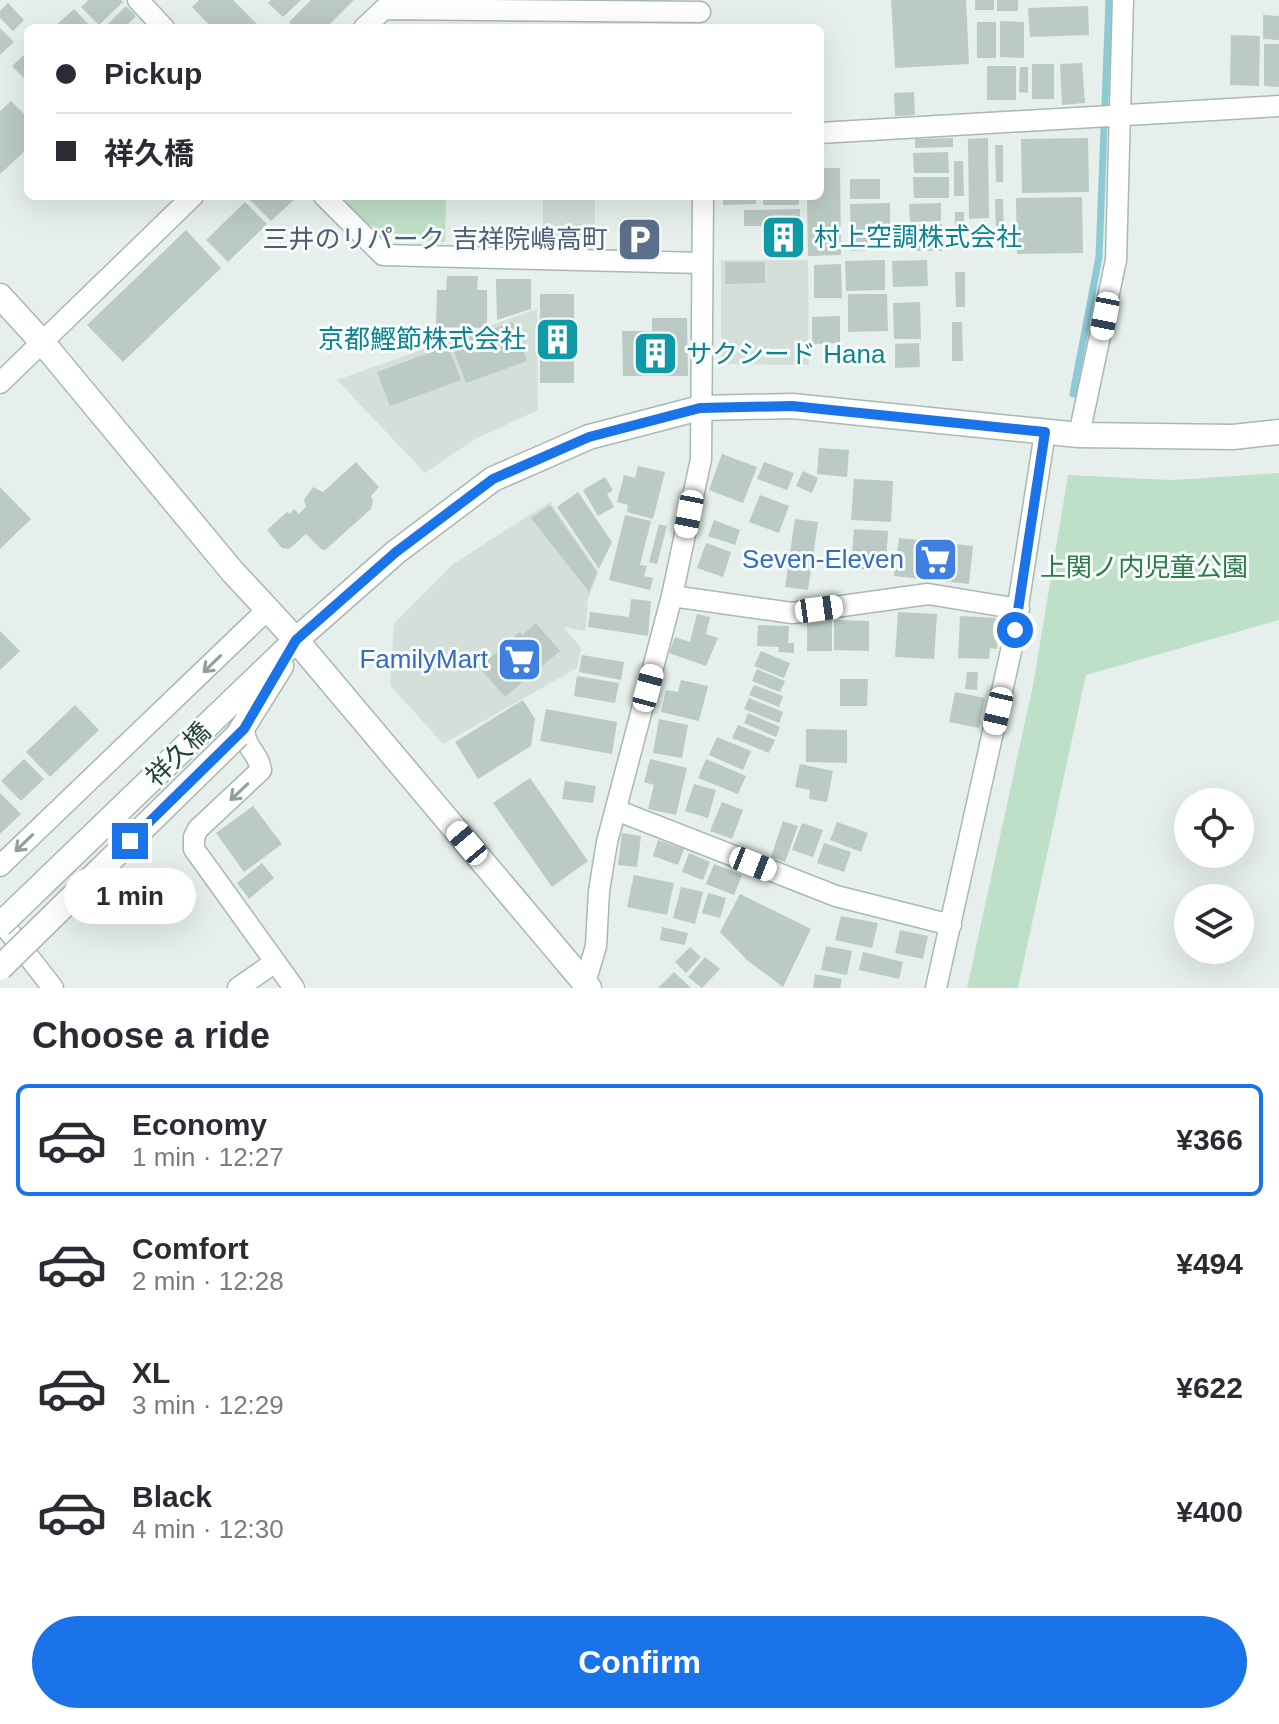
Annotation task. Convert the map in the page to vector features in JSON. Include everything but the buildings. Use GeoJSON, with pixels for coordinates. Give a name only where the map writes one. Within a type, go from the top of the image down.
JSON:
{"type":"FeatureCollection","features":[{"type":"Feature","properties":{"kind":"street"},"geometry":{"type":"LineString","coordinates":[[138,0],[160,24]]}},
{"type":"Feature","properties":{"kind":"street"},"geometry":{"type":"LineString","coordinates":[[1079,435],[1116,260],[1123,0]]}},
{"type":"Feature","properties":{"kind":"street"},"geometry":{"type":"LineString","coordinates":[[367,24],[380,4],[700,13]]}},
{"type":"Feature","properties":{"kind":"street"},"geometry":{"type":"LineString","coordinates":[[824,133],[1279,106]]}},
{"type":"Feature","properties":{"kind":"street"},"geometry":{"type":"LineString","coordinates":[[0,383],[189,200]]}},
{"type":"Feature","properties":{"kind":"street"},"geometry":{"type":"LineString","coordinates":[[328,200],[383,255],[702,263]]}},
{"type":"Feature","properties":{"kind":"street"},"geometry":{"type":"LineString","coordinates":[[587,986],[596,946],[599,891],[607,842],[672,596],[701,459],[703,200]]}},
{"type":"Feature","properties":{"kind":"street"},"geometry":{"type":"LineString","coordinates":[[0,296],[43,343],[232,571],[296,640],[587,986]]}},
{"type":"Feature","properties":{"kind":"street","name":"祥久橋"},"geometry":{"type":"LineString","coordinates":[[0,923],[296,640],[396,552],[493,479],[589,437],[700,408],[792,406],[1079,435],[1233,437],[1279,432]]}},
{"type":"Feature","properties":{"kind":"street"},"geometry":{"type":"LineString","coordinates":[[936,988],[1019,609],[1045,432]]}},
{"type":"Feature","properties":{"kind":"street"},"geometry":{"type":"LineString","coordinates":[[672,596],[792,613],[928,594],[1019,609]]}},
{"type":"Feature","properties":{"kind":"street"},"geometry":{"type":"LineString","coordinates":[[0,866],[268,609]]}},
{"type":"Feature","properties":{"kind":"street","name":"祥久橋"},"geometry":{"type":"LineString","coordinates":[[0,968],[241,732],[296,640]]}},
{"type":"Feature","properties":{"kind":"street"},"geometry":{"type":"LineString","coordinates":[[241,732],[259,760],[261,770],[198,829],[194,849],[294,988]]}},
{"type":"Feature","properties":{"kind":"street"},"geometry":{"type":"LineString","coordinates":[[616,810],[836,896],[951,925]]}},
{"type":"Feature","properties":{"kind":"street"},"geometry":{"type":"LineString","coordinates":[[0,923],[53,988]]}},
{"type":"Feature","properties":{"kind":"street"},"geometry":{"type":"LineString","coordinates":[[238,988],[275,962]]}},
{"type":"Feature","properties":{"kind":"shaded area"},"geometry":{"type":"Polygon","coordinates":[[[543,200],[595,200],[595,248],[543,248],[543,200]]]}},
{"type":"Feature","properties":{"kind":"shaded area"},"geometry":{"type":"Polygon","coordinates":[[[721,260],[808,260],[809,365],[721,364],[721,260]]]}},
{"type":"Feature","properties":{"kind":"shaded area"},"geometry":{"type":"Polygon","coordinates":[[[537,309],[538,410],[475,439],[425,473],[337,380],[537,309]]]}},
{"type":"Feature","properties":{"kind":"shaded area"},"geometry":{"type":"Polygon","coordinates":[[[550,502],[599,572],[586,604],[585,631],[564,627],[581,648],[577,668],[443,744],[390,685],[394,624],[453,564],[550,502]]]}},
{"type":"Feature","properties":{"kind":"green space"},"geometry":{"type":"Polygon","coordinates":[[[345,200],[446,200],[445,242],[404,239],[367,224],[345,200]]]}},
{"type":"Feature","properties":{"kind":"green space","name":"上関ノ内児童公園"},"geometry":{"type":"Polygon","coordinates":[[[1279,473],[1279,620],[1086,675],[1018,988],[967,988],[1033,685],[1068,475],[1172,480],[1279,473]]]}},
{"type":"Feature","properties":{"kind":"waterway"},"geometry":{"type":"LineString","coordinates":[[1073,394],[1099,257],[1109,0]]}},
{"type":"Feature","properties":{"kind":"place","name":"村上空調株式会社"},"geometry":{"type":"Point","coordinates":[783,237]}},
{"type":"Feature","properties":{"kind":"place","name":"三井のリパーク 吉祥院嶋高町"},"geometry":{"type":"Point","coordinates":[639,239]}},
{"type":"Feature","properties":{"kind":"place","name":"京都鰹節株式会社"},"geometry":{"type":"Point","coordinates":[557,339]}},
{"type":"Feature","properties":{"kind":"place","name":"サクシード Hana"},"geometry":{"type":"Point","coordinates":[655,354]}},
{"type":"Feature","properties":{"kind":"place","name":"Seven-Eleven"},"geometry":{"type":"Point","coordinates":[935,559]}},
{"type":"Feature","properties":{"kind":"place","name":"FamilyMart"},"geometry":{"type":"Point","coordinates":[519,659]}},
{"type":"Feature","properties":{"kind":"route"},"geometry":{"type":"LineString","coordinates":[[130,841],[244,729],[296,640],[396,552],[493,479],[589,437],[700,408],[792,406],[1045,432],[1015,630]]}}]}
